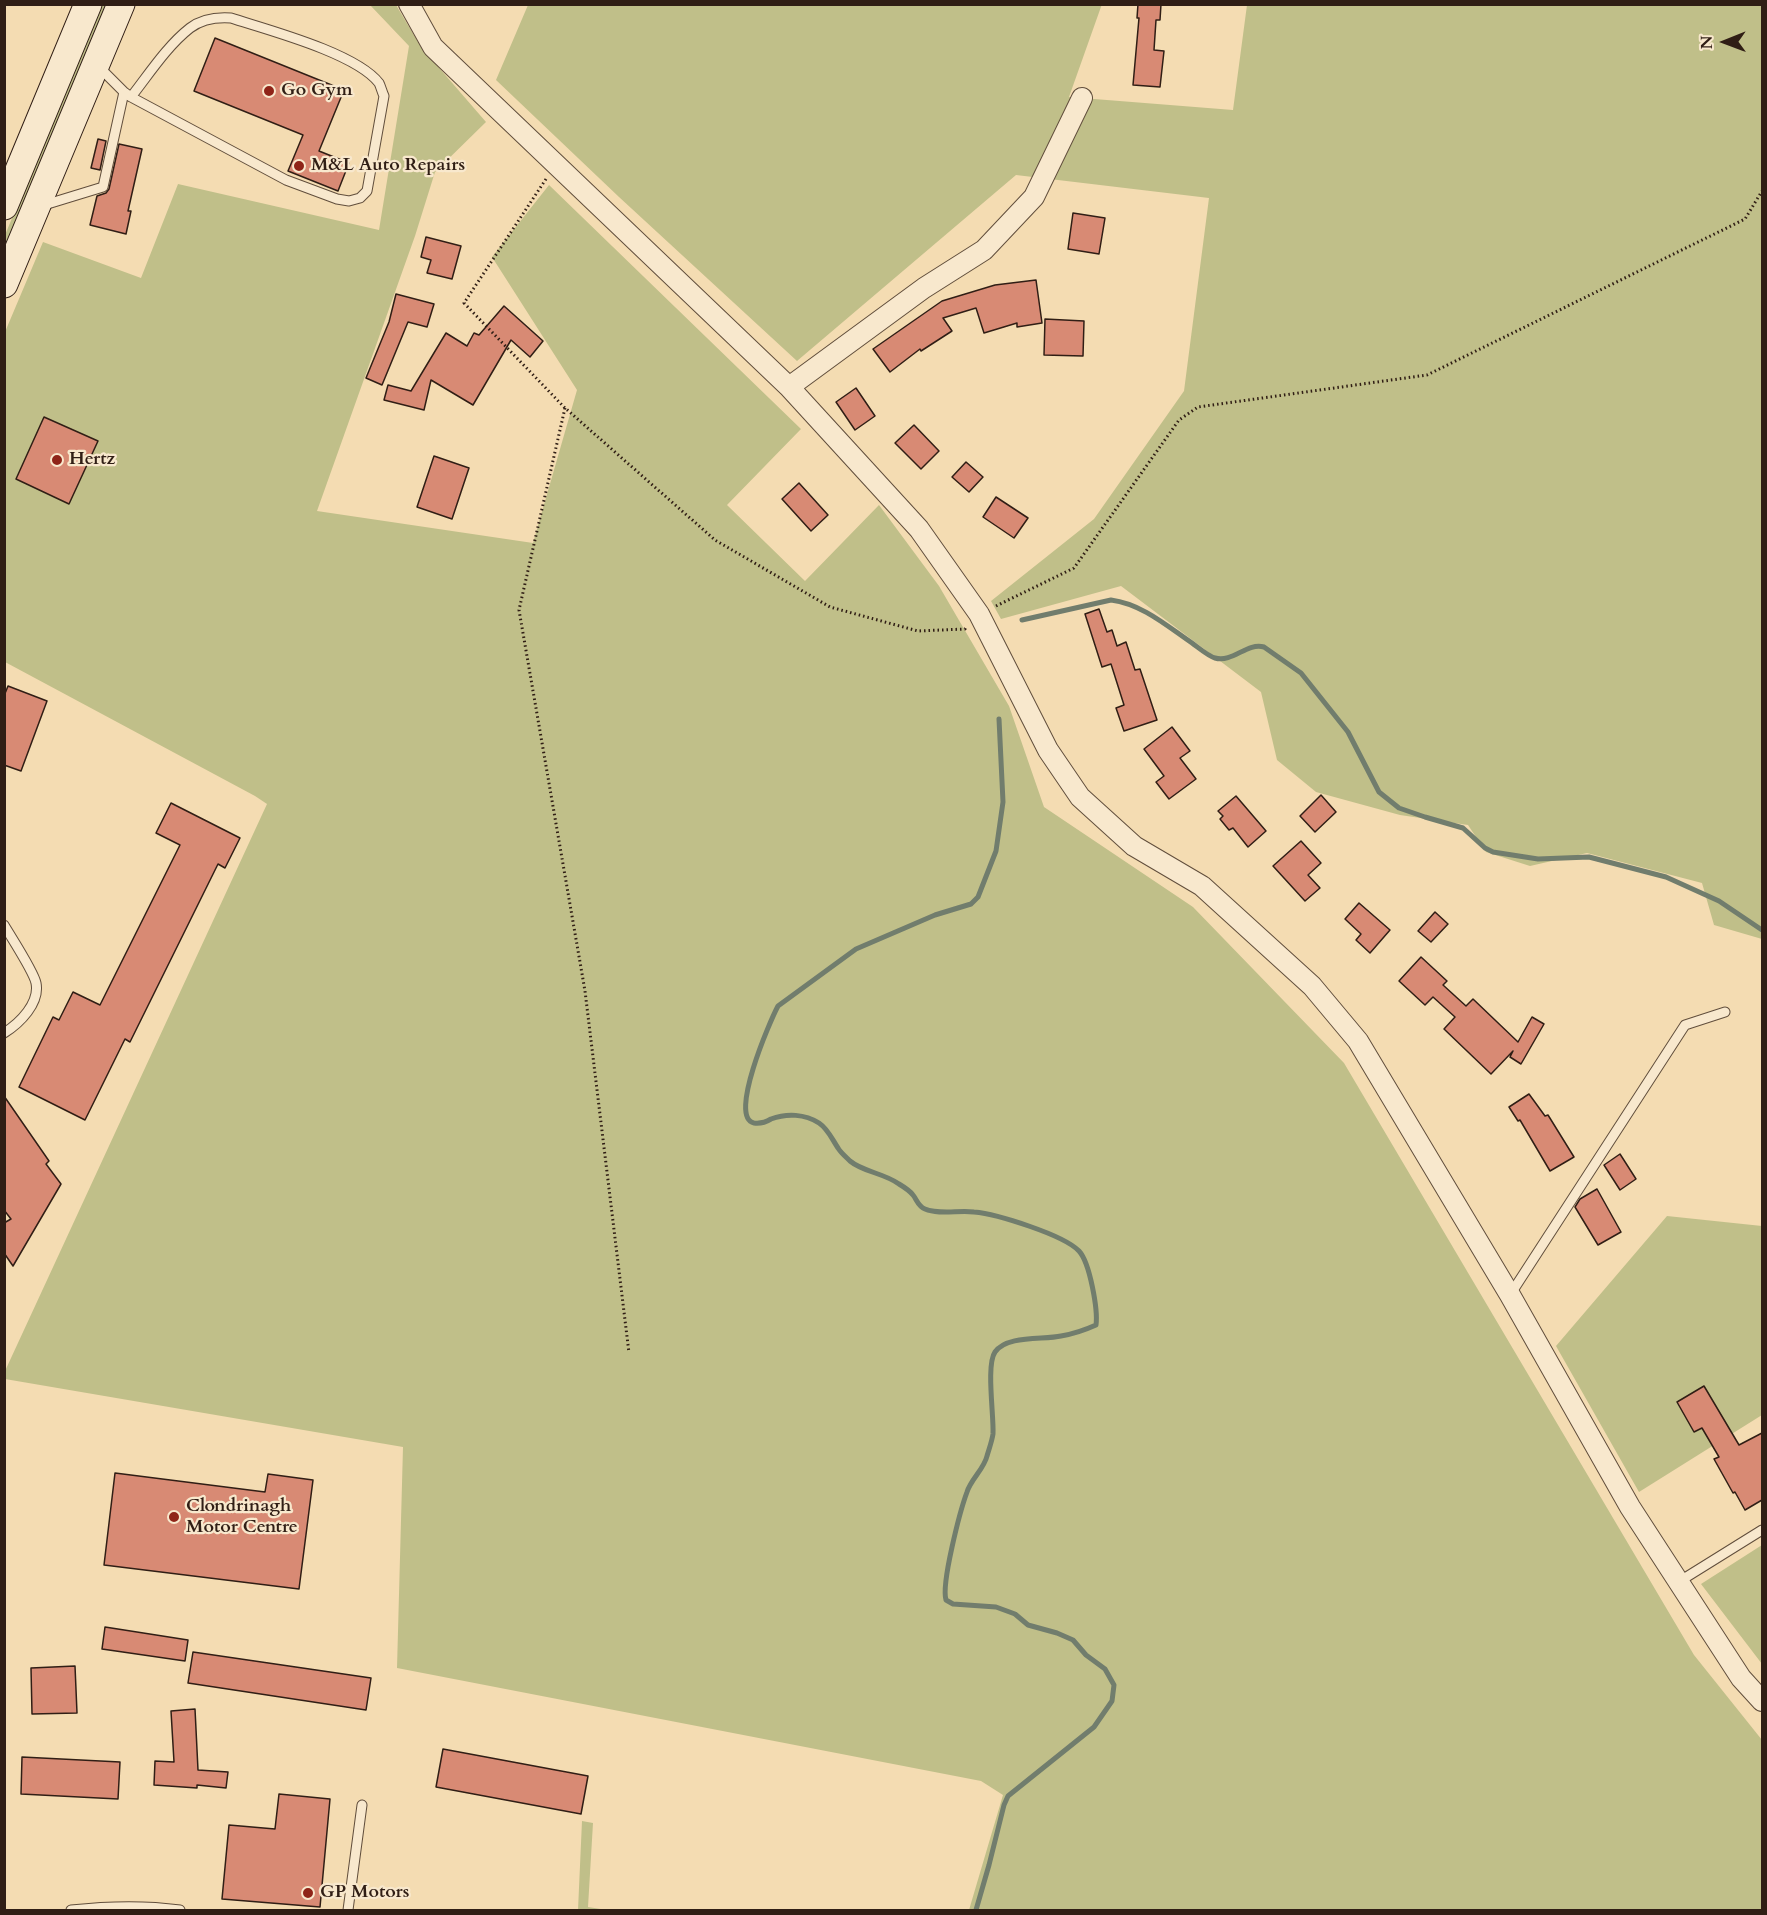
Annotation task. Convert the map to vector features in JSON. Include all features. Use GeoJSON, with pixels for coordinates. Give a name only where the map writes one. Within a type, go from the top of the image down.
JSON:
{"type":"FeatureCollection","features":[{"type":"Feature","properties":{"kind":"main road"},"geometry":{"type":"LineString","coordinates":[[4,207],[11,174],[88,4]]}},
{"type":"Feature","properties":{"kind":"main road"},"geometry":{"type":"LineString","coordinates":[[4,284],[121,4]]}},
{"type":"Feature","properties":{"kind":"street"},"geometry":{"type":"LineString","coordinates":[[409,4],[433,47],[789,387],[919,529],[979,614],[1048,750],[1080,797],[1134,846],[1202,886],[1311,986],[1358,1041],[1510,1295],[1630,1507],[1741,1678],[1762,1701]]}},
{"type":"Feature","properties":{"kind":"street"},"geometry":{"type":"LineString","coordinates":[[789,387],[924,288],[984,250],[1034,197],[1082,98]]}},
{"type":"Feature","properties":{"kind":"lane"},"geometry":{"type":"LineString","coordinates":[[36,208],[103,187],[128,94],[191,27],[219,17],[231,18],[342,56],[379,83],[384,96],[367,190],[360,198],[349,201],[337,199],[286,180],[128,94],[96,64]]}},
{"type":"Feature","properties":{"kind":"lane"},"geometry":{"type":"LineString","coordinates":[[4,925],[36,982],[36,994],[29,1010],[4,1033]]}},
{"type":"Feature","properties":{"kind":"lane"},"geometry":{"type":"LineString","coordinates":[[1510,1295],[1685,1025],[1725,1012]]}},
{"type":"Feature","properties":{"kind":"lane"},"geometry":{"type":"LineString","coordinates":[[1680,1581],[1762,1530]]}},
{"type":"Feature","properties":{"kind":"lane"},"geometry":{"type":"LineString","coordinates":[[348,1911],[362,1805]]}},
{"type":"Feature","properties":{"kind":"lane"},"geometry":{"type":"LineString","coordinates":[[71,1911],[143,1906],[180,1911]]}},
{"type":"Feature","properties":{"kind":"path"},"geometry":{"type":"LineString","coordinates":[[555,164],[464,303],[565,408],[715,540],[830,607],[918,631],[964,629],[979,614],[1074,568],[1179,420],[1198,407],[1427,375],[1745,219],[1762,191]]}},
{"type":"Feature","properties":{"kind":"path"},"geometry":{"type":"LineString","coordinates":[[565,408],[519,610],[585,992],[628,1353]]}},
{"type":"Feature","properties":{"kind":"shaded area"},"geometry":{"type":"Polygon","coordinates":[[[1102,4],[1069,97],[1233,110],[1247,5],[1762,5],[1762,939],[1714,925],[1702,883],[1587,853],[1530,866],[1486,852],[1468,825],[1400,815],[1316,792],[1277,760],[1261,692],[1121,586],[1001,619],[991,601],[1094,519],[1184,391],[1209,198],[1016,175],[797,361],[496,80],[528,5],[1102,4]]]}},
{"type":"Feature","properties":{"kind":"shaded area"},"geometry":{"type":"Polygon","coordinates":[[[101,5],[109,5],[5,254],[5,235],[101,5]]]}},
{"type":"Feature","properties":{"kind":"shaded area"},"geometry":{"type":"Polygon","coordinates":[[[370,5],[396,5],[421,47],[486,122],[435,172],[415,236],[317,511],[533,543],[577,390],[492,257],[549,185],[801,429],[727,505],[805,581],[879,505],[939,586],[1009,706],[1044,807],[1193,907],[1344,1063],[1694,1655],[1762,1740],[1762,1910],[969,1910],[1003,1795],[981,1781],[397,1668],[403,1447],[5,1379],[5,1371],[267,804],[5,662],[5,332],[43,242],[141,278],[178,184],[379,230],[409,46],[370,5]]]}},
{"type":"Feature","properties":{"kind":"shaded area"},"geometry":{"type":"Polygon","coordinates":[[[1667,1216],[1762,1226],[1762,1415],[1639,1492],[1556,1346],[1667,1216]]]}},
{"type":"Feature","properties":{"kind":"shaded area"},"geometry":{"type":"Polygon","coordinates":[[[1762,1545],[1762,1664],[1701,1584],[1762,1545]]]}},
{"type":"Feature","properties":{"kind":"shaded area"},"geometry":{"type":"Polygon","coordinates":[[[582,1821],[593,1823],[588,1907],[607,1910],[578,1910],[582,1821]]]}},
{"type":"Feature","properties":{"kind":"building"},"geometry":{"type":"Polygon","coordinates":[[[1138,4],[1161,4],[1160,20],[1156,20],[1154,50],[1164,51],[1160,87],[1133,85],[1139,18],[1137,18],[1138,4]]]}},
{"type":"Feature","properties":{"kind":"building","name":"Go Gym"},"geometry":{"type":"Polygon","coordinates":[[[215,38],[344,90],[319,151],[349,163],[338,191],[288,171],[303,135],[194,91],[215,38]]]}},
{"type":"Feature","properties":{"kind":"building"},"geometry":{"type":"Polygon","coordinates":[[[98,139],[106,141],[100,170],[91,168],[98,139]]]}},
{"type":"Feature","properties":{"kind":"building"},"geometry":{"type":"Polygon","coordinates":[[[119,144],[142,149],[128,211],[131,211],[126,234],[90,225],[97,196],[106,193],[109,189],[119,144]]]}},
{"type":"Feature","properties":{"kind":"building"},"geometry":{"type":"Polygon","coordinates":[[[1073,213],[1105,218],[1099,254],[1068,249],[1073,213]]]}},
{"type":"Feature","properties":{"kind":"building"},"geometry":{"type":"Polygon","coordinates":[[[426,237],[461,246],[452,279],[427,273],[431,260],[421,257],[426,237]]]}},
{"type":"Feature","properties":{"kind":"building"},"geometry":{"type":"Polygon","coordinates":[[[1036,280],[1042,323],[1017,327],[1017,323],[984,333],[976,308],[943,318],[952,331],[921,351],[920,349],[890,372],[873,349],[942,301],[995,285],[1036,280]]]}},
{"type":"Feature","properties":{"kind":"building"},"geometry":{"type":"Polygon","coordinates":[[[396,294],[434,304],[427,327],[408,322],[382,385],[366,378],[389,322],[396,294]]]}},
{"type":"Feature","properties":{"kind":"building"},"geometry":{"type":"Polygon","coordinates":[[[504,306],[543,341],[530,357],[511,340],[473,405],[431,380],[424,410],[384,400],[388,385],[411,391],[446,333],[467,346],[474,333],[479,335],[504,306]]]}},
{"type":"Feature","properties":{"kind":"building"},"geometry":{"type":"Polygon","coordinates":[[[1045,319],[1084,321],[1083,356],[1044,355],[1045,319]]]}},
{"type":"Feature","properties":{"kind":"building"},"geometry":{"type":"Polygon","coordinates":[[[856,388],[875,416],[855,430],[836,402],[856,388]]]}},
{"type":"Feature","properties":{"kind":"building","name":"Hertz"},"geometry":{"type":"Polygon","coordinates":[[[44,417],[98,441],[69,504],[16,479],[44,417]]]}},
{"type":"Feature","properties":{"kind":"building"},"geometry":{"type":"Polygon","coordinates":[[[914,425],[939,451],[921,469],[895,443],[914,425]]]}},
{"type":"Feature","properties":{"kind":"building"},"geometry":{"type":"Polygon","coordinates":[[[434,456],[469,468],[452,519],[417,507],[434,456]]]}},
{"type":"Feature","properties":{"kind":"building"},"geometry":{"type":"Polygon","coordinates":[[[966,462],[983,477],[969,492],[952,477],[966,462]]]}},
{"type":"Feature","properties":{"kind":"building"},"geometry":{"type":"Polygon","coordinates":[[[799,483],[828,515],[811,531],[782,499],[799,483]]]}},
{"type":"Feature","properties":{"kind":"building"},"geometry":{"type":"Polygon","coordinates":[[[996,497],[1028,518],[1014,538],[983,517],[996,497]]]}},
{"type":"Feature","properties":{"kind":"building"},"geometry":{"type":"Polygon","coordinates":[[[1099,609],[1107,632],[1112,630],[1117,646],[1126,642],[1135,670],[1140,669],[1157,720],[1124,731],[1116,708],[1124,705],[1111,664],[1102,667],[1085,614],[1099,609]]]}},
{"type":"Feature","properties":{"kind":"building"},"geometry":{"type":"Polygon","coordinates":[[[8,686],[47,701],[21,771],[4,765],[4,696],[8,686]]]}},
{"type":"Feature","properties":{"kind":"building"},"geometry":{"type":"Polygon","coordinates":[[[1172,727],[1190,751],[1180,758],[1196,779],[1169,799],[1156,782],[1164,776],[1144,749],[1172,727]]]}},
{"type":"Feature","properties":{"kind":"building"},"geometry":{"type":"Polygon","coordinates":[[[1321,795],[1336,812],[1315,832],[1300,816],[1321,795]]]}},
{"type":"Feature","properties":{"kind":"building"},"geometry":{"type":"Polygon","coordinates":[[[1236,796],[1266,831],[1248,847],[1233,828],[1229,830],[1220,819],[1223,816],[1218,811],[1236,796]]]}},
{"type":"Feature","properties":{"kind":"building"},"geometry":{"type":"Polygon","coordinates":[[[171,803],[240,838],[225,868],[218,864],[130,1042],[125,1039],[85,1120],[19,1087],[53,1017],[59,1020],[73,992],[100,1005],[180,845],[156,833],[171,803]]]}},
{"type":"Feature","properties":{"kind":"building"},"geometry":{"type":"Polygon","coordinates":[[[1301,841],[1321,863],[1308,875],[1320,888],[1305,901],[1273,866],[1301,841]]]}},
{"type":"Feature","properties":{"kind":"building"},"geometry":{"type":"Polygon","coordinates":[[[1359,903],[1390,930],[1370,953],[1356,940],[1361,934],[1345,919],[1359,903]]]}},
{"type":"Feature","properties":{"kind":"building"},"geometry":{"type":"Polygon","coordinates":[[[1435,912],[1448,924],[1431,942],[1418,931],[1435,912]]]}},
{"type":"Feature","properties":{"kind":"building"},"geometry":{"type":"Polygon","coordinates":[[[1421,957],[1447,981],[1443,985],[1466,1006],[1473,999],[1518,1042],[1532,1017],[1544,1024],[1521,1064],[1510,1057],[1513,1051],[1491,1074],[1444,1029],[1455,1017],[1433,997],[1425,1005],[1399,981],[1421,957]]]}},
{"type":"Feature","properties":{"kind":"building"},"geometry":{"type":"Polygon","coordinates":[[[1529,1094],[1545,1116],[1548,1115],[1574,1157],[1550,1171],[1520,1120],[1518,1121],[1509,1107],[1529,1094]]]}},
{"type":"Feature","properties":{"kind":"building"},"geometry":{"type":"Polygon","coordinates":[[[4,1096],[49,1161],[46,1164],[61,1184],[13,1266],[4,1253],[4,1223],[11,1219],[4,1210],[4,1096]]]}},
{"type":"Feature","properties":{"kind":"building"},"geometry":{"type":"Polygon","coordinates":[[[1620,1154],[1636,1179],[1620,1190],[1604,1165],[1620,1154]]]}},
{"type":"Feature","properties":{"kind":"building"},"geometry":{"type":"Polygon","coordinates":[[[1597,1189],[1621,1232],[1598,1245],[1575,1207],[1580,1199],[1597,1189]]]}},
{"type":"Feature","properties":{"kind":"building"},"geometry":{"type":"Polygon","coordinates":[[[1704,1386],[1739,1445],[1762,1433],[1762,1500],[1745,1510],[1714,1459],[1719,1457],[1702,1428],[1694,1432],[1677,1402],[1704,1386]]]}},
{"type":"Feature","properties":{"kind":"building"},"geometry":{"type":"Polygon","coordinates":[[[115,1473],[265,1492],[268,1474],[313,1480],[299,1589],[104,1565],[115,1473]]]}},
{"type":"Feature","properties":{"kind":"building"},"geometry":{"type":"Polygon","coordinates":[[[105,1627],[188,1640],[185,1661],[102,1649],[105,1627]]]}},
{"type":"Feature","properties":{"kind":"building"},"geometry":{"type":"Polygon","coordinates":[[[193,1652],[371,1678],[366,1710],[188,1683],[193,1652]]]}},
{"type":"Feature","properties":{"kind":"building"},"geometry":{"type":"Polygon","coordinates":[[[75,1666],[77,1713],[32,1714],[31,1668],[75,1666]]]}},
{"type":"Feature","properties":{"kind":"building"},"geometry":{"type":"Polygon","coordinates":[[[195,1709],[198,1770],[228,1772],[226,1788],[154,1785],[155,1761],[174,1762],[171,1711],[195,1709]]]}},
{"type":"Feature","properties":{"kind":"building"},"geometry":{"type":"Polygon","coordinates":[[[443,1749],[588,1776],[581,1814],[436,1787],[443,1749]]]}},
{"type":"Feature","properties":{"kind":"building"},"geometry":{"type":"Polygon","coordinates":[[[22,1757],[120,1762],[118,1799],[21,1794],[22,1757]]]}},
{"type":"Feature","properties":{"kind":"building"},"geometry":{"type":"Polygon","coordinates":[[[279,1794],[330,1799],[320,1907],[222,1899],[229,1825],[275,1829],[279,1794]]]}},
{"type":"Feature","properties":{"kind":"waterway"},"geometry":{"type":"LineString","coordinates":[[1022,620],[1111,600],[1144,611],[1215,658],[1228,658],[1252,647],[1264,647],[1301,673],[1348,732],[1379,792],[1399,808],[1463,828],[1485,848],[1493,852],[1538,859],[1589,857],[1666,877],[1719,901],[1762,930]]}},
{"type":"Feature","properties":{"kind":"waterway"},"geometry":{"type":"LineString","coordinates":[[976,1910],[1008,1796],[1094,1727],[1112,1701],[1114,1685],[1105,1669],[1086,1655],[1073,1640],[1028,1625],[1015,1614],[996,1607],[953,1604],[946,1600],[945,1592],[952,1547],[964,1501],[969,1487],[985,1461],[993,1437],[991,1368],[995,1352],[1008,1343],[1065,1335],[1096,1325],[1090,1276],[1079,1251],[1060,1238],[1030,1226],[984,1214],[936,1212],[925,1209],[903,1186],[850,1161],[819,1123],[802,1116],[790,1115],[754,1123],[747,1117],[746,1105],[753,1068],[778,1006],[856,949],[935,915],[971,904],[978,897],[996,851],[1003,802],[999,719]]}},
{"type":"Feature","properties":{"kind":"place","name":"Go Gym"},"geometry":{"type":"Point","coordinates":[269,91]}},
{"type":"Feature","properties":{"kind":"place","name":"M&L Auto Repairs"},"geometry":{"type":"Point","coordinates":[299,166]}},
{"type":"Feature","properties":{"kind":"place","name":"Hertz"},"geometry":{"type":"Point","coordinates":[57,460]}},
{"type":"Feature","properties":{"kind":"place","name":"Clondrinagh Motor Centre"},"geometry":{"type":"Point","coordinates":[174,1517]}},
{"type":"Feature","properties":{"kind":"place","name":"GP Motors"},"geometry":{"type":"Point","coordinates":[308,1893]}}]}
